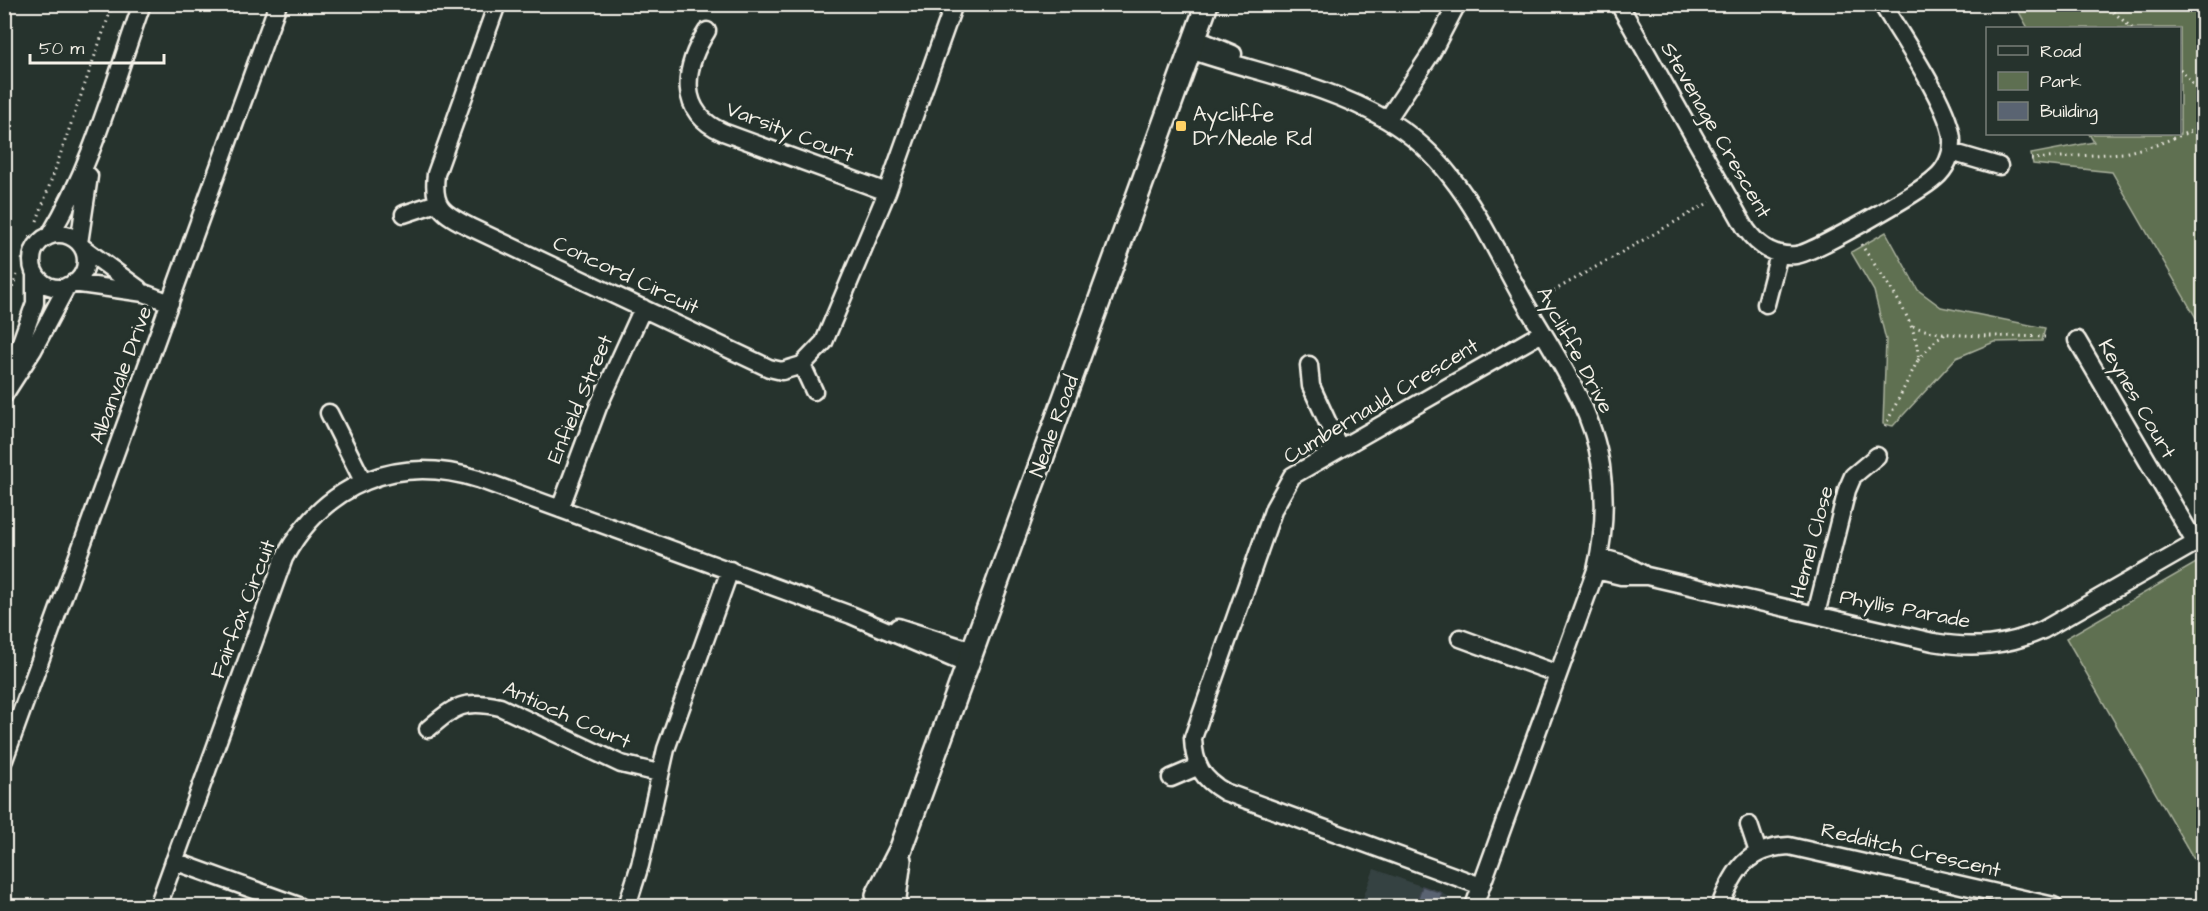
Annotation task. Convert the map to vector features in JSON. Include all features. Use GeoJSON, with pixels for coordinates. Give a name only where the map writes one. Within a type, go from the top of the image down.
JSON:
{"type":"FeatureCollection","features":[{"type":"Feature","properties":{"kind":"street"},"geometry":{"type":"LineString","coordinates":[[50,235],[76,188],[95,142],[142,4]]}},
{"type":"Feature","properties":{"kind":"street","name":"Albanvale Drive"},"geometry":{"type":"LineString","coordinates":[[4,760],[278,4]]}},
{"type":"Feature","properties":{"kind":"street"},"geometry":{"type":"LineString","coordinates":[[404,214],[437,203],[434,190],[436,174],[497,4]]}},
{"type":"Feature","properties":{"kind":"street"},"geometry":{"type":"LineString","coordinates":[[814,391],[802,365],[824,342],[887,192],[954,4]]}},
{"type":"Feature","properties":{"kind":"street","name":"Neale Road"},"geometry":{"type":"LineString","coordinates":[[885,901],[901,848],[1207,4]]}},
{"type":"Feature","properties":{"kind":"street"},"geometry":{"type":"LineString","coordinates":[[1387,120],[1432,52],[1457,4]]}},
{"type":"Feature","properties":{"kind":"street","name":"Stevenage Crescent"},"geometry":{"type":"LineString","coordinates":[[1619,4],[1746,229],[1761,246],[1779,254]]}},
{"type":"Feature","properties":{"kind":"street"},"geometry":{"type":"LineString","coordinates":[[1766,304],[1779,254],[1800,255],[1813,250],[1927,184],[1942,170],[1951,152],[1952,132],[1949,120],[1882,4]]}},
{"type":"Feature","properties":{"kind":"street","name":"Varsity Court"},"geometry":{"type":"LineString","coordinates":[[707,31],[693,60],[690,76],[692,105],[699,117],[723,132],[887,192]]}},
{"type":"Feature","properties":{"kind":"street","name":"Aycliffe Drive"},"geometry":{"type":"LineString","coordinates":[[1193,44],[1357,104],[1387,120],[1417,142],[1451,177],[1488,235],[1583,406],[1601,465],[1604,521],[1597,564],[1474,906]]}},
{"type":"Feature","properties":{"kind":"street"},"geometry":{"type":"LineString","coordinates":[[4,395],[70,285],[79,278],[85,263],[80,245],[83,202],[95,142]]}},
{"type":"Feature","properties":{"kind":"street"},"geometry":{"type":"LineString","coordinates":[[1951,152],[1998,166]]}},
{"type":"Feature","properties":{"kind":"street","name":"Concord Circuit"},"geometry":{"type":"LineString","coordinates":[[437,203],[451,218],[769,368],[782,370],[802,365]]}},
{"type":"Feature","properties":{"kind":"street"},"geometry":{"type":"LineString","coordinates":[[4,388],[30,322],[35,303],[28,268],[32,255],[42,239],[50,235],[66,235],[144,293]]}},
{"type":"Feature","properties":{"kind":"street"},"geometry":{"type":"LineString","coordinates":[[28,268],[45,284],[144,293],[171,303]]}},
{"type":"Feature","properties":{"kind":"street","name":"Enfield Street"},"geometry":{"type":"LineString","coordinates":[[560,508],[598,407],[643,308]]}},
{"type":"Feature","properties":{"kind":"street","name":"Cumbernauld Crescent"},"geometry":{"type":"LineString","coordinates":[[1197,767],[1193,738],[1196,723],[1279,496],[1292,476],[1339,447],[1542,333]]}},
{"type":"Feature","properties":{"kind":"street","name":"Keynes Court"},"geometry":{"type":"LineString","coordinates":[[2077,340],[2200,540]]}},
{"type":"Feature","properties":{"kind":"street"},"geometry":{"type":"LineString","coordinates":[[1309,365],[1311,386],[1339,447]]}},
{"type":"Feature","properties":{"kind":"street"},"geometry":{"type":"LineString","coordinates":[[329,413],[363,481]]}},
{"type":"Feature","properties":{"kind":"street","name":"Hemel Close"},"geometry":{"type":"LineString","coordinates":[[1816,614],[1845,496],[1853,476],[1877,456]]}},
{"type":"Feature","properties":{"kind":"street","name":"Fairfax Circuit"},"geometry":{"type":"LineString","coordinates":[[158,906],[284,558],[294,538],[320,510],[363,481],[404,470],[442,470],[470,477],[851,615],[918,633],[970,658]]}},
{"type":"Feature","properties":{"kind":"street","name":"Phyllis Parade"},"geometry":{"type":"LineString","coordinates":[[1597,564],[1622,576],[1647,576],[1957,646],[2006,644],[2043,630],[2200,540]]}},
{"type":"Feature","properties":{"kind":"street"},"geometry":{"type":"LineString","coordinates":[[627,906],[640,865],[659,773],[673,726],[729,570]]}},
{"type":"Feature","properties":{"kind":"street"},"geometry":{"type":"LineString","coordinates":[[1460,638],[1558,674]]}},
{"type":"Feature","properties":{"kind":"street","name":"Antioch Court"},"geometry":{"type":"LineString","coordinates":[[428,729],[459,705],[483,703],[500,707],[621,764],[659,773]]}},
{"type":"Feature","properties":{"kind":"street"},"geometry":{"type":"LineString","coordinates":[[1171,778],[1197,767],[1215,786],[1239,799],[1481,886]]}},
{"type":"Feature","properties":{"kind":"street"},"geometry":{"type":"LineString","coordinates":[[1720,906],[1736,872],[1746,860],[1758,852],[1749,825]]}},
{"type":"Feature","properties":{"kind":"street","name":"Redditch Crescent"},"geometry":{"type":"LineString","coordinates":[[1758,852],[1772,846],[1805,848],[2054,906]]}},
{"type":"Feature","properties":{"kind":"street"},"geometry":{"type":"LineString","coordinates":[[174,861],[299,906]]}},
{"type":"Feature","properties":{"kind":"path"},"geometry":{"type":"LineString","coordinates":[[28,268],[113,4]]}},
{"type":"Feature","properties":{"kind":"path"},"geometry":{"type":"LineString","coordinates":[[2104,4],[2131,27]]}},
{"type":"Feature","properties":{"kind":"path"},"geometry":{"type":"LineString","coordinates":[[2181,70],[2204,98]]}},
{"type":"Feature","properties":{"kind":"path"},"geometry":{"type":"LineString","coordinates":[[2031,159],[2131,152],[2204,126]]}},
{"type":"Feature","properties":{"kind":"path"},"geometry":{"type":"LineString","coordinates":[[1543,297],[1710,202]]}},
{"type":"Feature","properties":{"kind":"path"},"geometry":{"type":"LineString","coordinates":[[1861,244],[1917,338],[1918,360]]}},
{"type":"Feature","properties":{"kind":"path"},"geometry":{"type":"LineString","coordinates":[[4,310],[17,274]]}},
{"type":"Feature","properties":{"kind":"path"},"geometry":{"type":"LineString","coordinates":[[1911,326],[1947,333],[2045,337]]}},
{"type":"Feature","properties":{"kind":"path"},"geometry":{"type":"LineString","coordinates":[[1885,426],[1918,360],[1938,338],[1947,333]]}},
{"type":"Feature","properties":{"kind":"shaded area"},"geometry":{"type":"Polygon","coordinates":[[[1374,869],[1448,896],[1453,906],[1360,906],[1374,869]]]}},
{"type":"Feature","properties":{"kind":"green space"},"geometry":{"type":"Polygon","coordinates":[[[2015,5],[2203,5],[2203,330],[2112,172],[2033,164],[2031,154],[2094,142],[2090,135],[2181,135],[2181,27],[2027,27],[2015,5]]]}},
{"type":"Feature","properties":{"kind":"green space"},"geometry":{"type":"Polygon","coordinates":[[[1886,232],[1918,290],[1941,307],[2045,328],[2042,341],[1994,342],[1956,358],[1893,426],[1883,424],[1886,340],[1874,291],[1851,252],[1886,232]]]}},
{"type":"Feature","properties":{"kind":"green space"},"geometry":{"type":"Polygon","coordinates":[[[2203,559],[2203,875],[2066,638],[2203,559]]]}},
{"type":"Feature","properties":{"kind":"building"},"geometry":{"type":"Polygon","coordinates":[[[1422,886],[1442,893],[1437,906],[1415,906],[1422,886]]]}},
{"type":"Feature","properties":{"kind":"place","name":"Aycliffe Dr/Neale Rd"},"geometry":{"type":"Point","coordinates":[1181,126]}}]}
